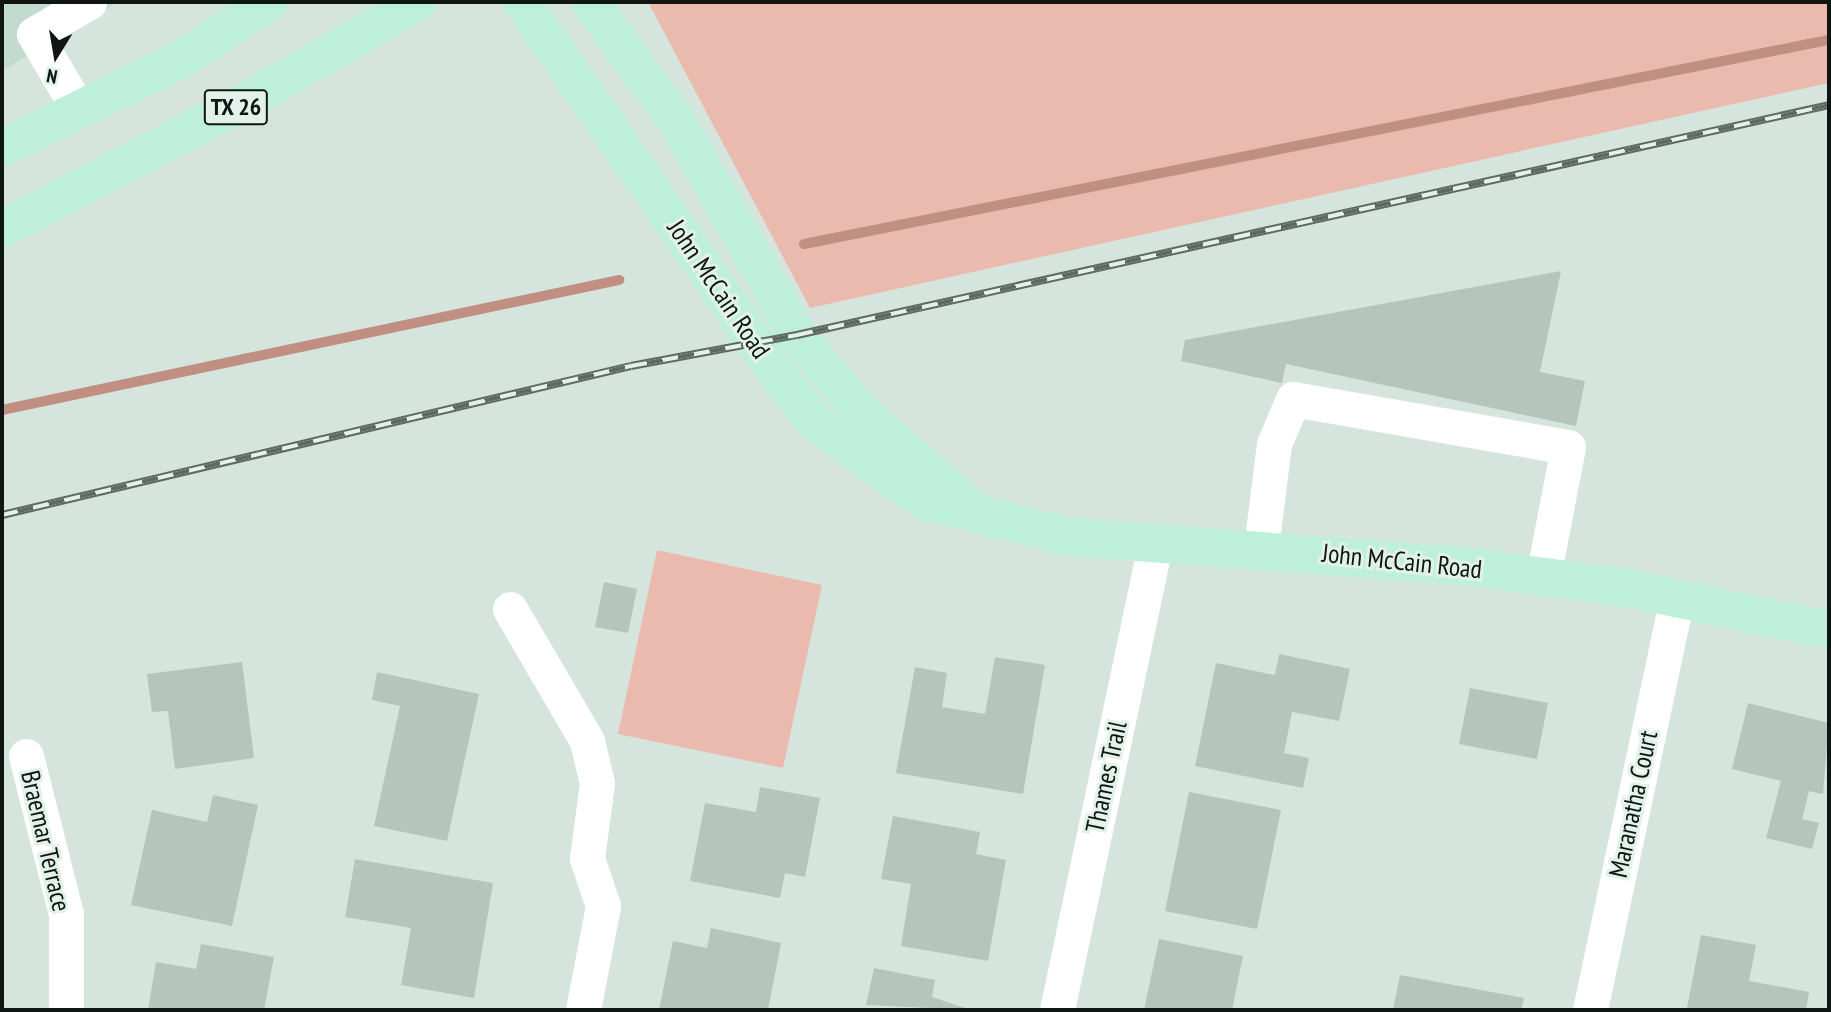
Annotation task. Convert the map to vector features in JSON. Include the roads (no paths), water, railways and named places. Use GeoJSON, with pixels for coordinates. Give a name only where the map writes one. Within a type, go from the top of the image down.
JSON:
{"type":"FeatureCollection","features":[{"type":"Feature","properties":{"kind":"main road","name":"TX 26"},"geometry":{"type":"LineString","coordinates":[[2,148],[178,61],[269,2]]}},
{"type":"Feature","properties":{"kind":"main road","name":"TX 26"},"geometry":{"type":"LineString","coordinates":[[2,229],[248,100],[418,2]]}},
{"type":"Feature","properties":{"kind":"main road","name":"John McCain Road"},"geometry":{"type":"LineString","coordinates":[[522,2],[628,150],[750,340],[817,424],[925,501],[973,509],[1070,537],[1261,548],[1543,577],[1677,598],[1829,630]]}},
{"type":"Feature","properties":{"kind":"main road","name":"John McCain Road"},"geometry":{"type":"LineString","coordinates":[[590,2],[676,120],[797,335],[862,413],[973,509]]}},
{"type":"Feature","properties":{"kind":"street"},"geometry":{"type":"LineString","coordinates":[[79,110],[34,34],[89,2]]}},
{"type":"Feature","properties":{"kind":"street"},"geometry":{"type":"LineString","coordinates":[[1261,548],[1274,444],[1293,399],[1568,447],[1543,577]]}},
{"type":"Feature","properties":{"kind":"street","name":"Thames Trail"},"geometry":{"type":"LineString","coordinates":[[1057,1010],[1155,543]]}},
{"type":"Feature","properties":{"kind":"street","name":"Maranatha Court"},"geometry":{"type":"LineString","coordinates":[[1590,1010],[1677,598]]}},
{"type":"Feature","properties":{"kind":"street"},"geometry":{"type":"LineString","coordinates":[[510,609],[587,741],[597,783],[587,834],[603,906],[583,1010]]}},
{"type":"Feature","properties":{"kind":"street","name":"Braemar Terrace"},"geometry":{"type":"LineString","coordinates":[[26,756],[66,914],[66,1010]]}},
{"type":"Feature","properties":{"kind":"waterway"},"geometry":{"type":"LineString","coordinates":[[804,244],[1829,40]]}},
{"type":"Feature","properties":{"kind":"waterway"},"geometry":{"type":"LineString","coordinates":[[2,410],[619,280]]}},
{"type":"Feature","properties":{"kind":"railway"},"geometry":{"type":"LineString","coordinates":[[2,515],[631,366],[797,335],[1829,105]]}}]}
